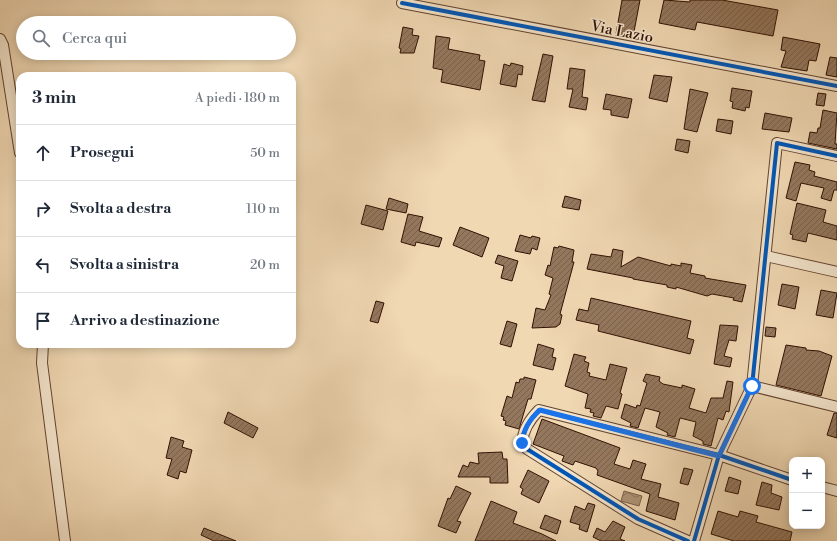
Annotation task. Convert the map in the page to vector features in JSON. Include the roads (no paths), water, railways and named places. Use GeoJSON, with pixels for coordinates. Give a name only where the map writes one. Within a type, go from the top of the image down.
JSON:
{"type":"FeatureCollection","features":[{"type":"Feature","properties":{"kind":"street","name":"Via Lazio"},"geometry":{"type":"LineString","coordinates":[[402,3],[837,86]]}},
{"type":"Feature","properties":{"kind":"street"},"geometry":{"type":"LineString","coordinates":[[0,39],[3,45],[16,128]]}},
{"type":"Feature","properties":{"kind":"street"},"geometry":{"type":"LineString","coordinates":[[694,541],[719,456],[752,386],[777,143],[837,156]]}},
{"type":"Feature","properties":{"kind":"street"},"geometry":{"type":"LineString","coordinates":[[766,256],[837,272]]}},
{"type":"Feature","properties":{"kind":"street"},"geometry":{"type":"LineString","coordinates":[[42,348],[42,363],[65,541]]}},
{"type":"Feature","properties":{"kind":"street"},"geometry":{"type":"LineString","coordinates":[[752,386],[837,408]]}},
{"type":"Feature","properties":{"kind":"street"},"geometry":{"type":"LineString","coordinates":[[688,541],[638,519],[527,449],[522,443],[522,436],[533,416],[540,410],[719,456],[789,479]]}},
{"type":"Feature","properties":{"kind":"street"},"geometry":{"type":"LineString","coordinates":[[825,488],[837,491]]}},
{"type":"Feature","properties":{"kind":"water"},"geometry":{"type":"Polygon","coordinates":[[[624,491],[642,496],[639,506],[621,501],[624,491]]]}}]}
